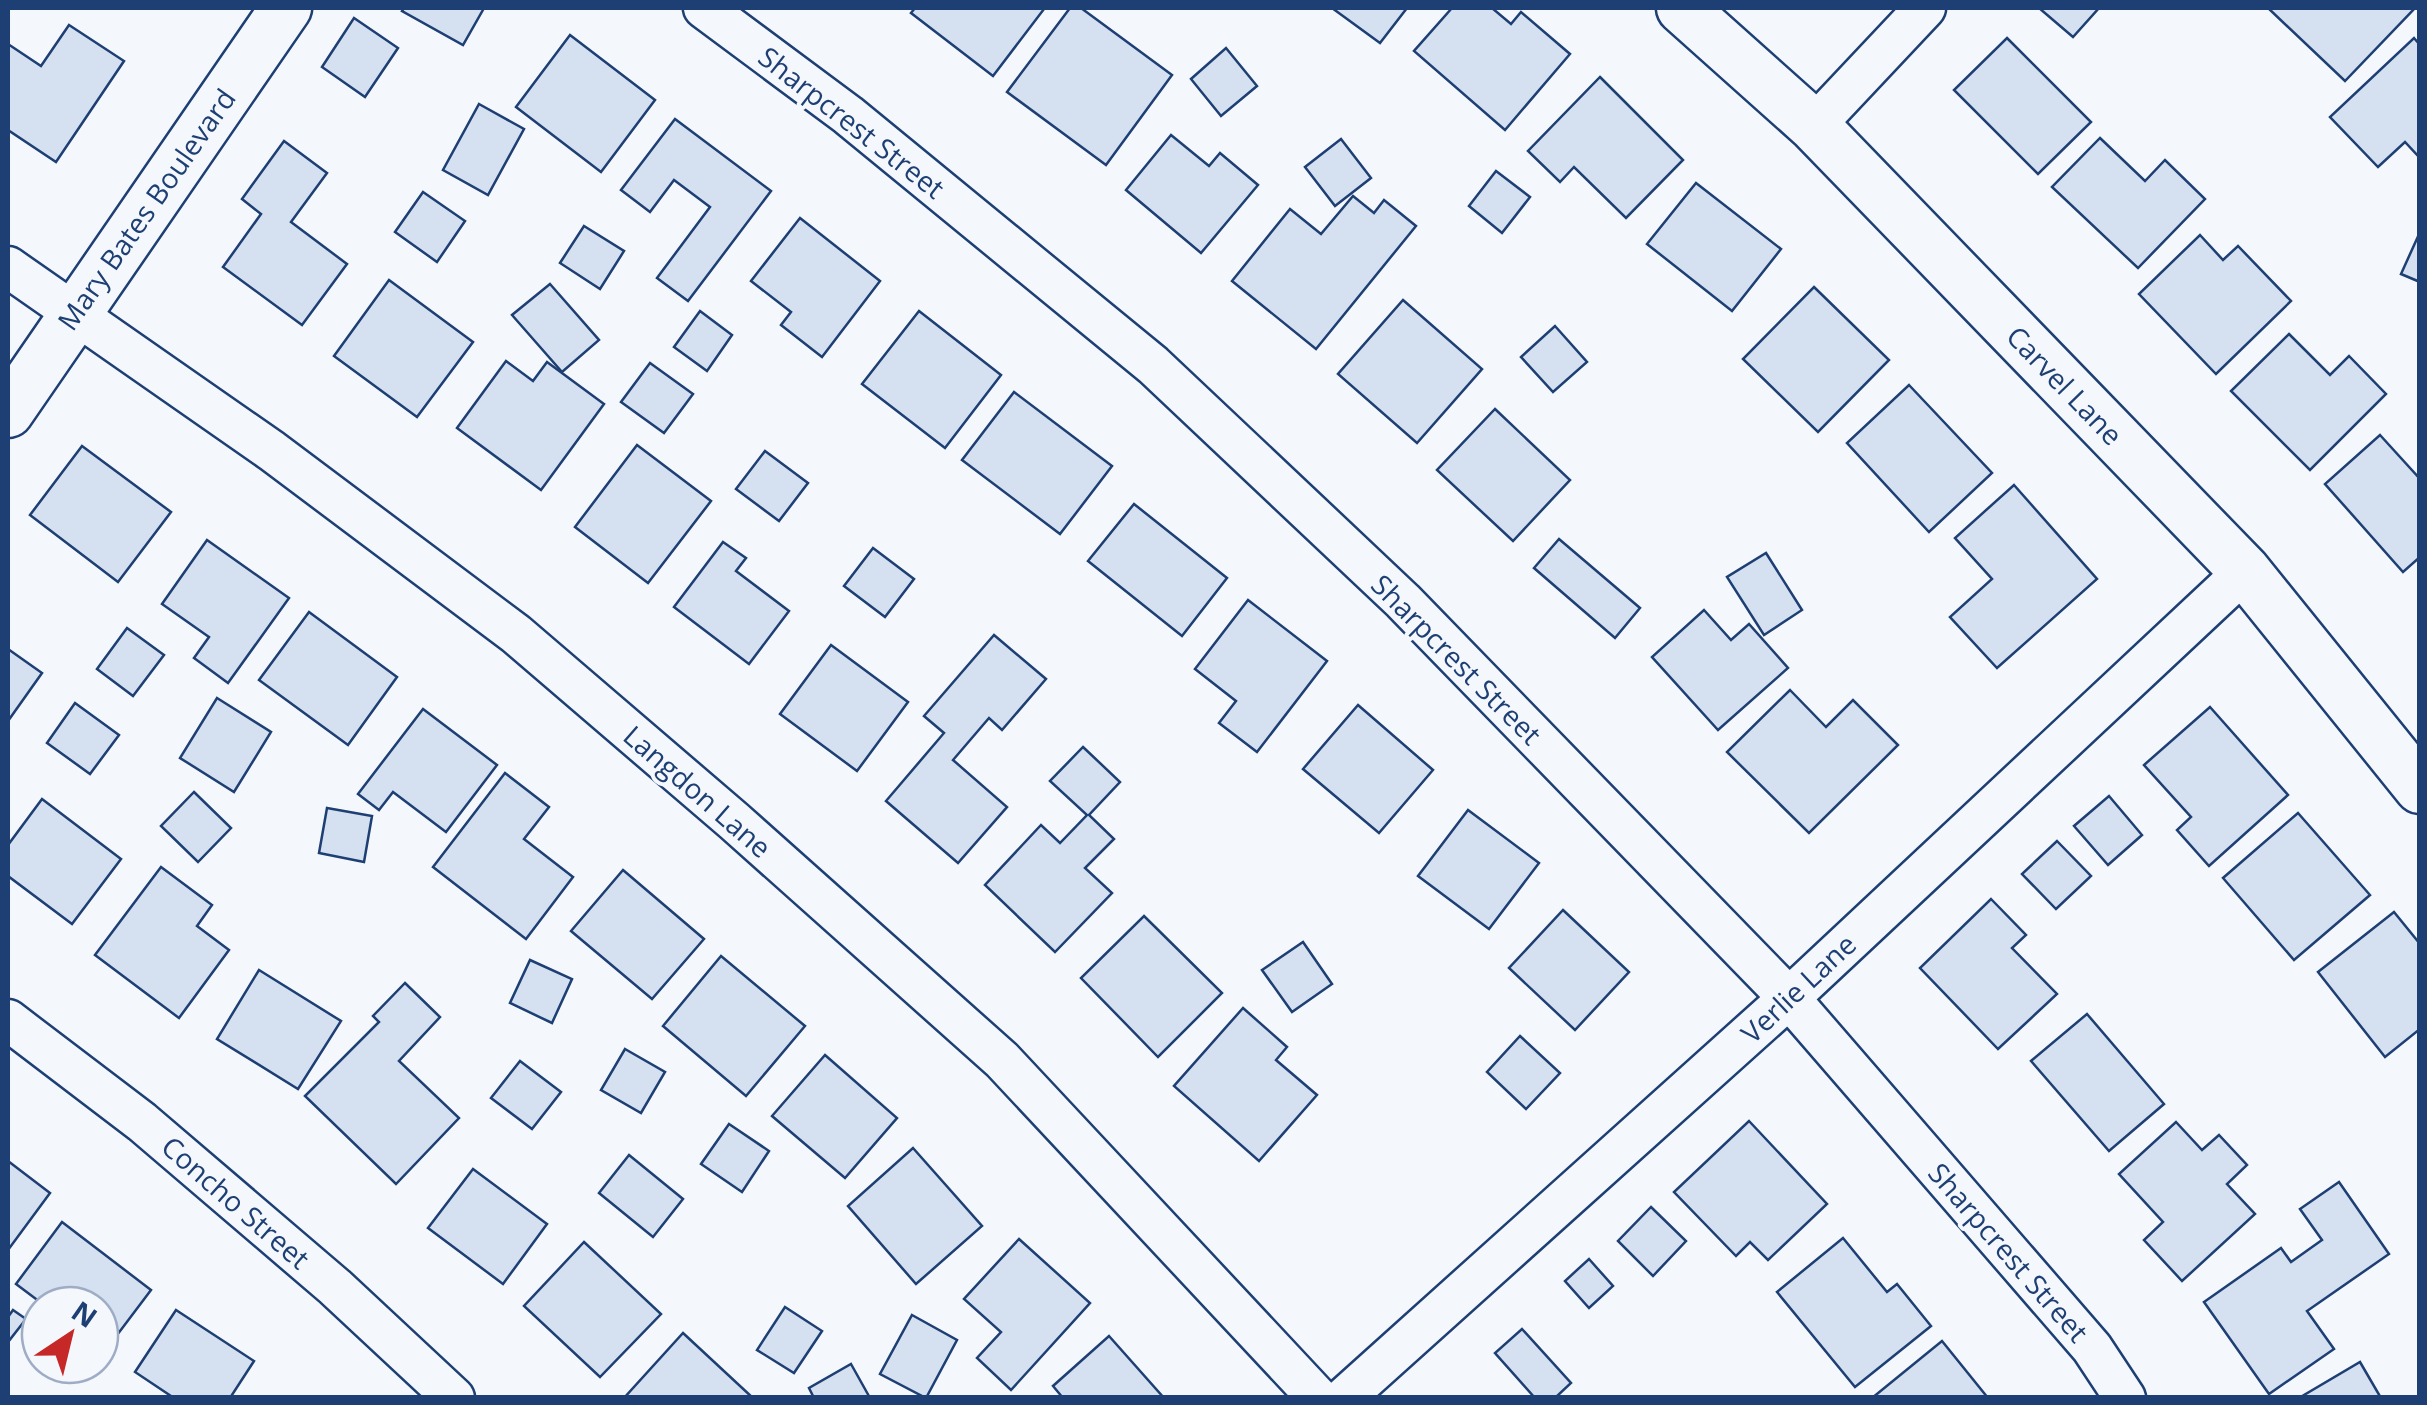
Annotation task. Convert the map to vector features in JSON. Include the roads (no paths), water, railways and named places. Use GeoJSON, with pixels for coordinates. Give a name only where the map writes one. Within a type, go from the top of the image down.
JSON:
{"type":"FeatureCollection","features":[{"type":"Feature","properties":{"kind":"street","name":"Mary Bates Boulevard"},"geometry":{"type":"LineString","coordinates":[[8,412],[286,8]]}},
{"type":"Feature","properties":{"kind":"street","name":"Sharpcrest Street"},"geometry":{"type":"LineString","coordinates":[[704,8],[848,115],[1153,365],[1403,601],[1789,998],[2092,1348],[2126,1398]]}},
{"type":"Feature","properties":{"kind":"street","name":"Carvel Lane"},"geometry":{"type":"LineString","coordinates":[[1682,8],[1814,126],[2245,571],[2420,788]]}},
{"type":"Feature","properties":{"kind":"street"},"geometry":{"type":"LineString","coordinates":[[1814,126],[1925,8]]}},
{"type":"Feature","properties":{"kind":"street","name":"Langdon Lane"},"geometry":{"type":"LineString","coordinates":[[8,267],[272,451],[516,634],[734,821],[1002,1060],[1318,1398]]}},
{"type":"Feature","properties":{"kind":"street","name":"Verlie Lane"},"geometry":{"type":"LineString","coordinates":[[1344,1398],[1789,998],[2245,571]]}},
{"type":"Feature","properties":{"kind":"street","name":"Concho Street"},"geometry":{"type":"LineString","coordinates":[[8,1020],[142,1122],[335,1287],[454,1398]]}}]}
